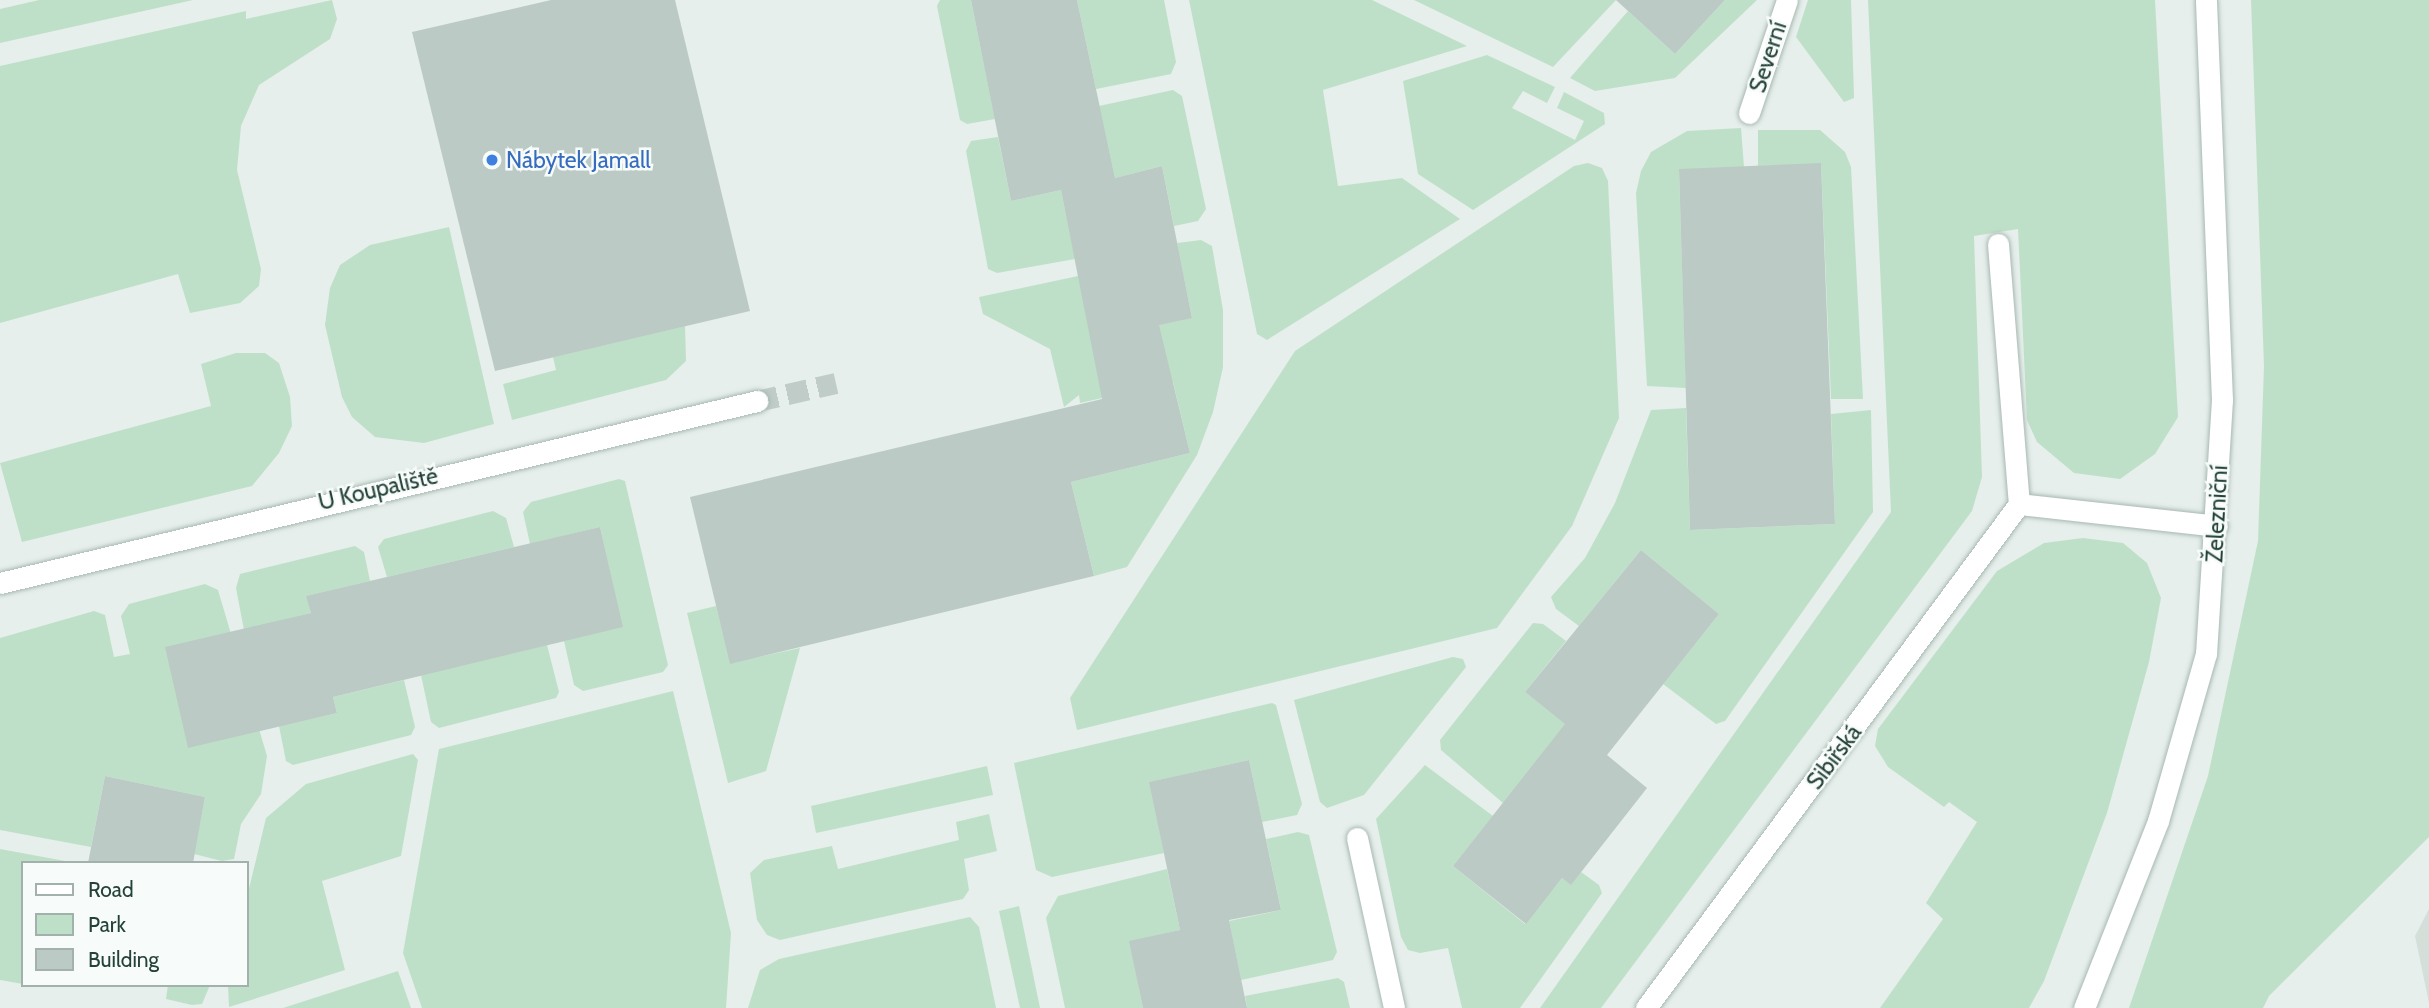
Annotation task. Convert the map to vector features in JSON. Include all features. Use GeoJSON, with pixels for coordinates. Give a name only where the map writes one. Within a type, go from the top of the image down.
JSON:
{"type":"FeatureCollection","features":[{"type":"Feature","properties":{"kind":"street","name":"Severní"},"geometry":{"type":"LineString","coordinates":[[1749,113],[1787,0]]}},
{"type":"Feature","properties":{"kind":"street","name":"Železniční"},"geometry":{"type":"LineString","coordinates":[[2084,1008],[2158,821],[2206,654],[2217,526],[2222,400],[2206,0]]}},
{"type":"Feature","properties":{"kind":"street"},"geometry":{"type":"LineString","coordinates":[[1998,244],[2019,504],[2217,526]]}},
{"type":"Feature","properties":{"kind":"street","name":"U Koupaliště"},"geometry":{"type":"LineString","coordinates":[[0,583],[757,401]]}},
{"type":"Feature","properties":{"kind":"street","name":"Sibiřská"},"geometry":{"type":"LineString","coordinates":[[1646,1008],[2019,504]]}},
{"type":"Feature","properties":{"kind":"street"},"geometry":{"type":"LineString","coordinates":[[1357,838],[1394,1008]]}},
{"type":"Feature","properties":{"kind":"shaded area"},"geometry":{"type":"Polygon","coordinates":[[[2429,909],[2429,1003],[2415,936],[2429,909]]]}},
{"type":"Feature","properties":{"kind":"green space"},"geometry":{"type":"Polygon","coordinates":[[[39,0],[193,0],[0,43],[0,9],[39,0]]]}},
{"type":"Feature","properties":{"kind":"green space"},"geometry":{"type":"Polygon","coordinates":[[[332,0],[337,19],[330,39],[259,85],[241,126],[237,170],[261,269],[259,286],[240,303],[190,313],[178,274],[0,323],[0,66],[246,11],[246,19],[332,0]]]}},
{"type":"Feature","properties":{"kind":"green space"},"geometry":{"type":"Polygon","coordinates":[[[940,0],[971,0],[995,119],[967,124],[960,120],[937,6],[940,0]]]}},
{"type":"Feature","properties":{"kind":"green space"},"geometry":{"type":"Polygon","coordinates":[[[1077,0],[1164,0],[1176,62],[1171,74],[1096,89],[1077,0]]]}},
{"type":"Feature","properties":{"kind":"green space"},"geometry":{"type":"Polygon","coordinates":[[[1189,0],[1372,0],[1467,46],[1323,90],[1338,186],[1402,178],[1460,219],[1267,340],[1257,334],[1189,0]]]}},
{"type":"Feature","properties":{"kind":"green space"},"geometry":{"type":"Polygon","coordinates":[[[1414,0],[1616,0],[1553,67],[1414,0]]]}},
{"type":"Feature","properties":{"kind":"green space"},"geometry":{"type":"Polygon","coordinates":[[[1725,0],[1757,0],[1675,78],[1595,91],[1570,78],[1628,11],[1675,54],[1725,0]]]}},
{"type":"Feature","properties":{"kind":"green space"},"geometry":{"type":"Polygon","coordinates":[[[1808,0],[1851,0],[1854,98],[1844,102],[1796,37],[1808,0]]]}},
{"type":"Feature","properties":{"kind":"green space"},"geometry":{"type":"Polygon","coordinates":[[[1868,0],[2155,0],[2178,417],[2155,454],[2120,479],[2074,473],[2037,442],[2027,420],[2018,229],[1974,236],[1982,477],[1972,511],[1601,1008],[1540,1008],[1891,512],[1868,0]]]}},
{"type":"Feature","properties":{"kind":"green space"},"geometry":{"type":"Polygon","coordinates":[[[2251,0],[2429,0],[2429,837],[2269,996],[2263,1008],[2129,1008],[2208,776],[2258,541],[2264,366],[2251,0]]]}},
{"type":"Feature","properties":{"kind":"green space"},"geometry":{"type":"Polygon","coordinates":[[[1487,55],[1555,87],[1547,103],[1523,91],[1512,108],[1575,140],[1584,121],[1557,108],[1564,92],[1604,113],[1605,124],[1473,210],[1418,174],[1403,81],[1487,55]]]}},
{"type":"Feature","properties":{"kind":"green space"},"geometry":{"type":"Polygon","coordinates":[[[1173,90],[1182,96],[1206,209],[1198,221],[1174,226],[1162,166],[1115,178],[1099,106],[1173,90]]]}},
{"type":"Feature","properties":{"kind":"green space"},"geometry":{"type":"Polygon","coordinates":[[[1741,128],[1744,167],[1679,170],[1686,388],[1647,386],[1636,193],[1641,171],[1651,152],[1687,131],[1741,128]]]}},
{"type":"Feature","properties":{"kind":"green space"},"geometry":{"type":"Polygon","coordinates":[[[1758,130],[1820,130],[1845,152],[1851,167],[1863,399],[1831,399],[1821,164],[1758,166],[1758,130]]]}},
{"type":"Feature","properties":{"kind":"green space"},"geometry":{"type":"Polygon","coordinates":[[[998,137],[1011,201],[1061,190],[1075,259],[997,273],[988,269],[966,151],[971,141],[998,137]]]}},
{"type":"Feature","properties":{"kind":"green space"},"geometry":{"type":"Polygon","coordinates":[[[1588,163],[1602,168],[1608,181],[1619,418],[1572,526],[1497,628],[1077,730],[1070,698],[1295,351],[1574,166],[1588,163]]]}},
{"type":"Feature","properties":{"kind":"green space"},"geometry":{"type":"Polygon","coordinates":[[[449,227],[494,424],[424,443],[375,437],[352,417],[342,397],[325,325],[330,288],[340,265],[370,245],[449,227]]]}},
{"type":"Feature","properties":{"kind":"green space"},"geometry":{"type":"Polygon","coordinates":[[[1201,240],[1212,246],[1223,310],[1223,367],[1213,412],[1197,455],[1127,567],[1094,576],[1071,482],[1190,453],[1173,382],[1080,403],[1079,395],[1064,407],[1050,349],[983,314],[979,297],[1078,276],[1192,318],[1177,243],[1201,240]]]}},
{"type":"Feature","properties":{"kind":"green space"},"geometry":{"type":"Polygon","coordinates":[[[685,326],[686,361],[666,380],[512,420],[503,384],[556,370],[553,357],[685,326]]]}},
{"type":"Feature","properties":{"kind":"green space"},"geometry":{"type":"Polygon","coordinates":[[[236,353],[265,353],[279,363],[290,397],[292,426],[279,453],[252,486],[22,542],[0,463],[211,406],[201,364],[236,353]]]}},
{"type":"Feature","properties":{"kind":"green space"},"geometry":{"type":"Polygon","coordinates":[[[1686,408],[1690,530],[1835,524],[1831,414],[1871,410],[1873,512],[1725,721],[1716,724],[1663,684],[1719,614],[1641,550],[1579,626],[1556,609],[1551,597],[1585,558],[1615,503],[1651,410],[1686,408]]]}},
{"type":"Feature","properties":{"kind":"green space"},"geometry":{"type":"Polygon","coordinates":[[[619,479],[625,481],[668,665],[663,672],[583,691],[574,685],[564,641],[622,626],[600,527],[530,544],[523,512],[531,502],[619,479]]]}},
{"type":"Feature","properties":{"kind":"green space"},"geometry":{"type":"Polygon","coordinates":[[[493,511],[506,518],[514,547],[387,577],[378,547],[384,539],[493,511]]]}},
{"type":"Feature","properties":{"kind":"green space"},"geometry":{"type":"Polygon","coordinates":[[[2083,538],[2123,543],[2147,563],[2161,598],[2149,662],[2107,813],[2044,981],[2029,1008],[1880,1008],[1943,919],[1926,903],[1977,822],[1949,802],[1944,807],[1888,767],[1875,746],[1878,729],[1997,571],[2044,543],[2083,538]]]}},
{"type":"Feature","properties":{"kind":"green space"},"geometry":{"type":"Polygon","coordinates":[[[355,546],[364,552],[370,581],[307,596],[311,613],[244,630],[236,588],[240,574],[355,546]]]}},
{"type":"Feature","properties":{"kind":"green space"},"geometry":{"type":"Polygon","coordinates":[[[205,584],[218,590],[267,756],[261,794],[241,824],[234,859],[222,861],[194,854],[205,797],[105,776],[91,847],[0,830],[0,638],[94,611],[105,615],[114,657],[130,654],[121,616],[129,604],[205,584]]]}},
{"type":"Feature","properties":{"kind":"green space"},"geometry":{"type":"Polygon","coordinates":[[[716,606],[731,663],[800,648],[766,771],[728,783],[687,613],[716,606]]]}},
{"type":"Feature","properties":{"kind":"green space"},"geometry":{"type":"Polygon","coordinates":[[[1533,623],[1543,624],[1566,641],[1525,692],[1567,725],[1503,803],[1441,750],[1440,740],[1533,623]]]}},
{"type":"Feature","properties":{"kind":"green space"},"geometry":{"type":"Polygon","coordinates":[[[547,645],[559,692],[556,698],[439,728],[431,722],[421,675],[547,645]]]}},
{"type":"Feature","properties":{"kind":"green space"},"geometry":{"type":"Polygon","coordinates":[[[1453,657],[1463,659],[1466,667],[1364,795],[1327,808],[1320,802],[1294,700],[1453,657]]]}},
{"type":"Feature","properties":{"kind":"green space"},"geometry":{"type":"Polygon","coordinates":[[[404,680],[415,727],[411,735],[293,765],[286,761],[279,726],[337,713],[333,697],[404,680]]]}},
{"type":"Feature","properties":{"kind":"green space"},"geometry":{"type":"Polygon","coordinates":[[[673,691],[731,933],[726,1008],[422,1008],[403,953],[439,749],[673,691]]]}},
{"type":"Feature","properties":{"kind":"green space"},"geometry":{"type":"Polygon","coordinates":[[[1272,703],[1276,705],[1302,804],[1297,815],[1262,822],[1249,760],[1150,782],[1164,853],[1052,877],[1036,870],[1014,763],[1272,703]]]}},
{"type":"Feature","properties":{"kind":"green space"},"geometry":{"type":"Polygon","coordinates":[[[413,754],[418,760],[401,856],[322,881],[345,970],[229,1007],[228,987],[248,987],[248,893],[266,818],[306,784],[413,754]]]}},
{"type":"Feature","properties":{"kind":"green space"},"geometry":{"type":"Polygon","coordinates":[[[1425,765],[1493,816],[1453,866],[1525,924],[1562,878],[1571,884],[1581,872],[1599,885],[1602,893],[1520,1008],[1462,1008],[1448,948],[1420,953],[1408,950],[1401,937],[1376,819],[1425,765]]]}},
{"type":"Feature","properties":{"kind":"green space"},"geometry":{"type":"Polygon","coordinates":[[[987,766],[993,795],[816,833],[811,806],[987,766]]]}},
{"type":"Feature","properties":{"kind":"green space"},"geometry":{"type":"Polygon","coordinates":[[[989,814],[997,851],[964,859],[969,890],[963,899],[780,940],[767,935],[757,920],[750,873],[764,860],[832,846],[838,869],[959,840],[956,822],[989,814]]]}},
{"type":"Feature","properties":{"kind":"green space"},"geometry":{"type":"Polygon","coordinates":[[[1298,832],[1309,835],[1337,952],[1333,960],[1241,980],[1229,921],[1281,910],[1266,839],[1298,832]]]}},
{"type":"Feature","properties":{"kind":"green space"},"geometry":{"type":"Polygon","coordinates":[[[0,849],[65,861],[21,861],[21,984],[0,980],[0,849]]]}},
{"type":"Feature","properties":{"kind":"green space"},"geometry":{"type":"Polygon","coordinates":[[[1167,869],[1180,930],[1130,942],[1143,1008],[1065,1008],[1046,918],[1058,896],[1167,869]]]}},
{"type":"Feature","properties":{"kind":"green space"},"geometry":{"type":"Polygon","coordinates":[[[1019,906],[1040,1008],[1020,1008],[999,911],[1019,906]]]}},
{"type":"Feature","properties":{"kind":"green space"},"geometry":{"type":"Polygon","coordinates":[[[970,917],[979,927],[996,1008],[748,1008],[760,970],[779,959],[970,917]]]}},
{"type":"Feature","properties":{"kind":"green space"},"geometry":{"type":"Polygon","coordinates":[[[398,971],[411,1008],[283,1008],[398,971]]]}},
{"type":"Feature","properties":{"kind":"green space"},"geometry":{"type":"Polygon","coordinates":[[[1338,978],[1344,982],[1350,1008],[1247,1008],[1245,996],[1338,978]]]}},
{"type":"Feature","properties":{"kind":"green space"},"geometry":{"type":"Polygon","coordinates":[[[168,987],[209,987],[202,1004],[192,1005],[166,999],[168,987]]]}},
{"type":"Feature","properties":{"kind":"building"},"geometry":{"type":"Polygon","coordinates":[[[551,0],[675,0],[750,311],[495,371],[412,32],[551,0]]]}},
{"type":"Feature","properties":{"kind":"building"},"geometry":{"type":"Polygon","coordinates":[[[971,0],[1077,0],[1115,178],[1162,166],[1192,318],[1159,325],[1190,453],[1071,482],[1094,576],[730,664],[690,497],[1102,399],[1061,190],[1011,201],[971,0]]]}},
{"type":"Feature","properties":{"kind":"building"},"geometry":{"type":"Polygon","coordinates":[[[1616,0],[1725,0],[1675,54],[1616,0]]]}},
{"type":"Feature","properties":{"kind":"building"},"geometry":{"type":"Polygon","coordinates":[[[1821,163],[1835,524],[1690,530],[1679,169],[1821,163]]]}},
{"type":"Feature","properties":{"kind":"building"},"geometry":{"type":"Polygon","coordinates":[[[600,527],[623,627],[333,697],[337,713],[188,748],[165,647],[311,613],[306,596],[600,527]]]}},
{"type":"Feature","properties":{"kind":"building"},"geometry":{"type":"Polygon","coordinates":[[[1641,550],[1719,614],[1607,755],[1647,788],[1571,885],[1562,878],[1526,924],[1453,866],[1565,724],[1525,692],[1641,550]]]}},
{"type":"Feature","properties":{"kind":"building"},"geometry":{"type":"Polygon","coordinates":[[[1249,760],[1281,910],[1229,920],[1247,1008],[1143,1008],[1129,941],[1180,930],[1149,782],[1249,760]]]}},
{"type":"Feature","properties":{"kind":"building"},"geometry":{"type":"Polygon","coordinates":[[[105,776],[205,797],[193,861],[88,861],[105,776]]]}},
{"type":"Feature","properties":{"kind":"tunnel"},"geometry":{"type":"LineString","coordinates":[[757,401],[836,383]]}},
{"type":"Feature","properties":{"kind":"place","name":"Nábytek Jamall"},"geometry":{"type":"Point","coordinates":[492,160]}}]}
